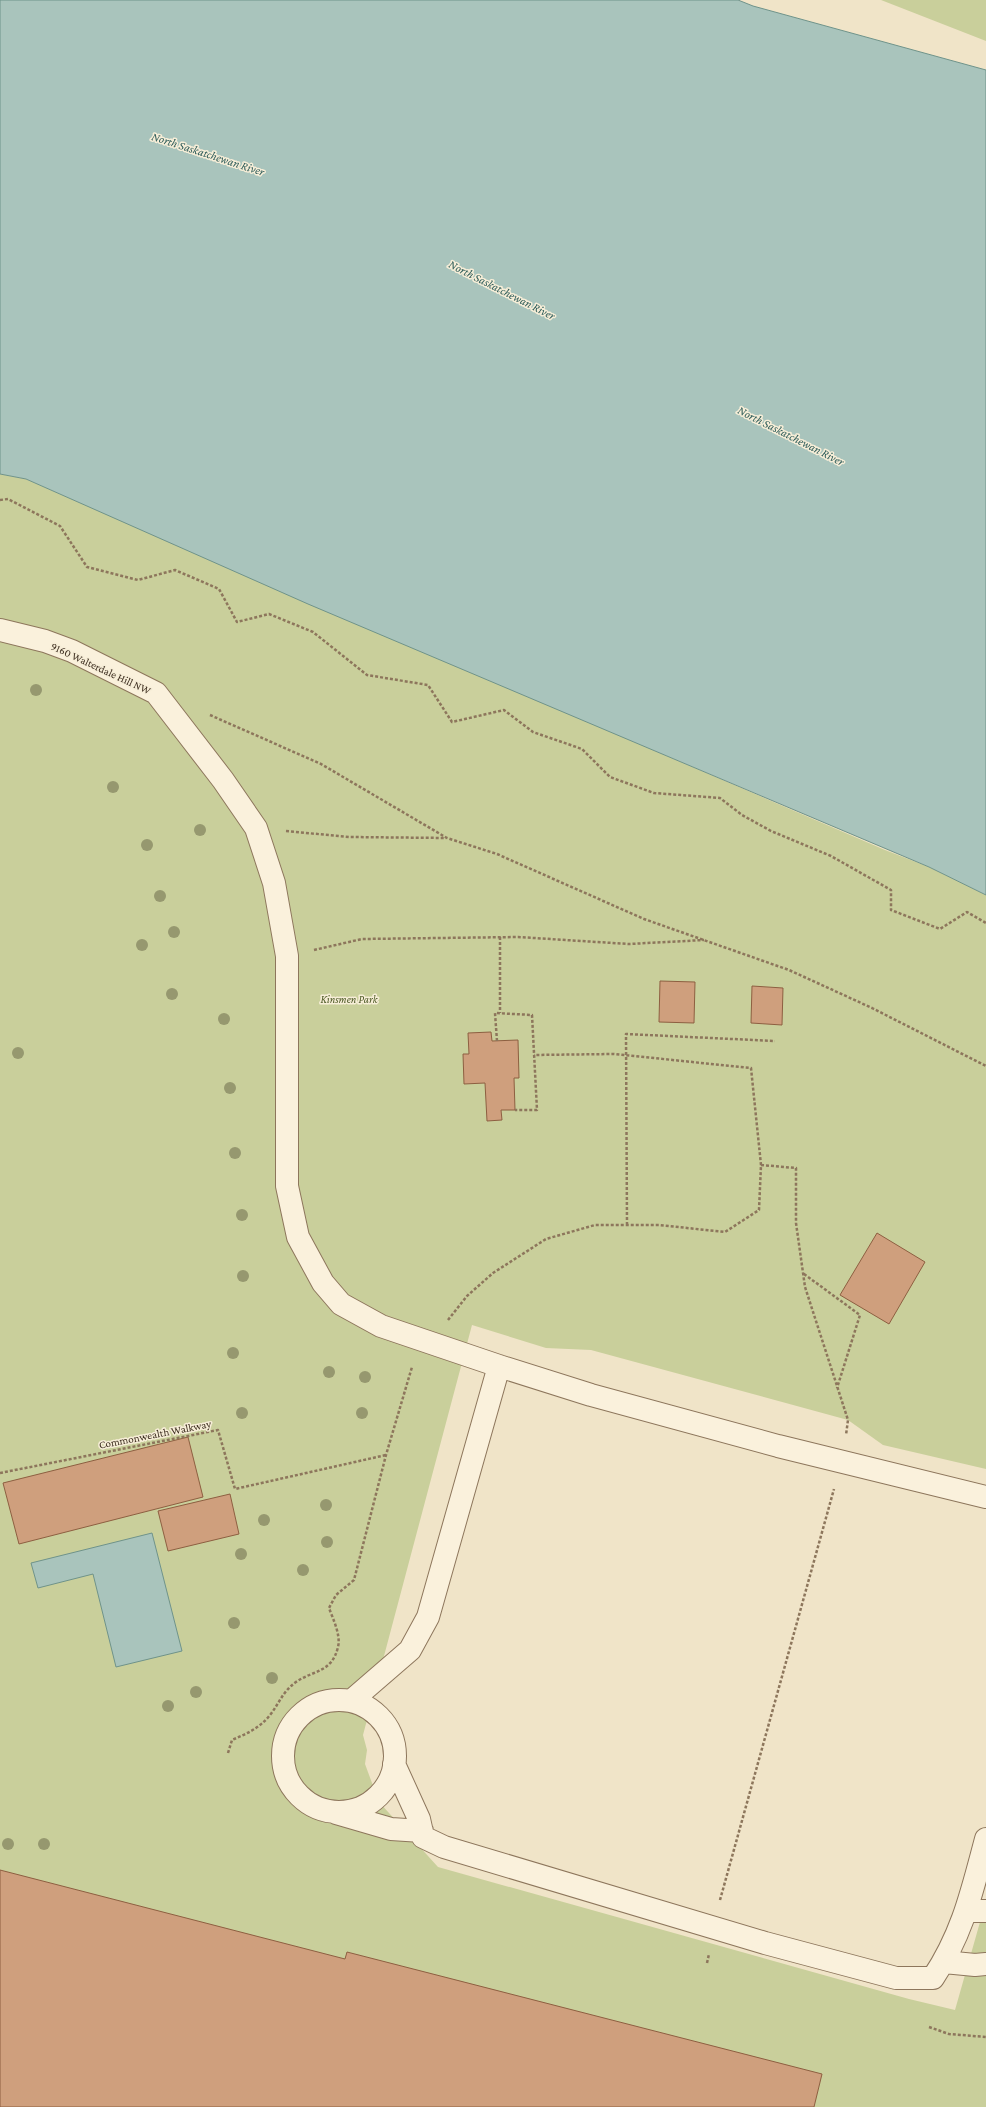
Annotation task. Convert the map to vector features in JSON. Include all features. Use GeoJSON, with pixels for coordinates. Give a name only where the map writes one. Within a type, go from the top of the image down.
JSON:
{"type":"FeatureCollection","features":[{"type":"Feature","properties":{"kind":"street","name":"9160 Walterdale Hill NW"},"geometry":{"type":"LineString","coordinates":[[0,630],[45,641],[72,652],[156,693],[223,780],[256,828]]}},
{"type":"Feature","properties":{"kind":"street"},"geometry":{"type":"LineString","coordinates":[[256,828],[274,883],[286,956],[288,1186],[298,1238],[323,1283],[341,1304],[381,1326],[499,1366],[598,1397],[986,1497]]}},
{"type":"Feature","properties":{"kind":"street"},"geometry":{"type":"LineString","coordinates":[[351,1701],[410,1650],[428,1617],[499,1366]]}},
{"type":"Feature","properties":{"kind":"street"},"geometry":{"type":"LineString","coordinates":[[330,1812],[349,1811],[367,1804],[382,1792],[391,1776],[394,1764],[395,1757],[392,1738],[382,1721],[368,1709],[351,1701],[333,1700],[310,1708],[300,1715],[289,1729],[283,1746],[283,1764],[288,1781],[298,1796],[313,1806],[330,1812],[391,1829],[422,1831]]}},
{"type":"Feature","properties":{"kind":"street"},"geometry":{"type":"LineString","coordinates":[[394,1764],[413,1806],[423,1837],[444,1847],[714,1928],[896,1978],[933,1978],[944,1962],[955,1942],[976,1911],[986,1840]]}},
{"type":"Feature","properties":{"kind":"street"},"geometry":{"type":"LineString","coordinates":[[944,1962],[975,1965],[986,1964]]}},
{"type":"Feature","properties":{"kind":"path"},"geometry":{"type":"LineString","coordinates":[[0,500],[8,499],[60,526],[87,567],[138,580],[175,570],[218,589],[237,622],[269,614],[313,632],[367,675],[428,685],[452,722],[504,710],[533,732],[582,749],[610,777],[654,793],[720,798],[742,815],[771,831],[832,856],[891,890],[891,910],[940,929],[967,912],[986,923]]}},
{"type":"Feature","properties":{"kind":"path"},"geometry":{"type":"LineString","coordinates":[[208,714],[320,764],[447,838],[496,854],[644,919],[803,976],[872,1008],[986,1066]]}},
{"type":"Feature","properties":{"kind":"path"},"geometry":{"type":"LineString","coordinates":[[256,828],[349,838],[447,838]]}},
{"type":"Feature","properties":{"kind":"path"},"geometry":{"type":"LineString","coordinates":[[286,956],[362,939],[500,937],[629,944],[706,940]]}},
{"type":"Feature","properties":{"kind":"path"},"geometry":{"type":"LineString","coordinates":[[500,937],[500,1013]]}},
{"type":"Feature","properties":{"kind":"path"},"geometry":{"type":"LineString","coordinates":[[496,1041],[495,1013],[532,1015],[537,1110],[515,1110]]}},
{"type":"Feature","properties":{"kind":"path"},"geometry":{"type":"LineString","coordinates":[[626,1225],[626,1034],[774,1041]]}},
{"type":"Feature","properties":{"kind":"path"},"geometry":{"type":"LineString","coordinates":[[446,1322],[467,1296],[493,1273],[546,1239],[595,1225],[659,1225],[725,1232],[759,1210],[761,1165],[751,1068],[626,1055],[534,1055]]}},
{"type":"Feature","properties":{"kind":"path"},"geometry":{"type":"LineString","coordinates":[[707,1963],[721,1895],[842,1461],[848,1420],[805,1287],[796,1223],[796,1168],[761,1165]]}},
{"type":"Feature","properties":{"kind":"path"},"geometry":{"type":"LineString","coordinates":[[803,1274],[860,1315],[837,1389]]}},
{"type":"Feature","properties":{"kind":"path"},"geometry":{"type":"LineString","coordinates":[[228,1753],[232,1740],[263,1723],[271,1715],[280,1697],[296,1682],[325,1669],[332,1661],[338,1646],[336,1630],[329,1608],[336,1595],[354,1580],[386,1455],[420,1339]]}},
{"type":"Feature","properties":{"kind":"path","name":"Commonwealth Walkway"},"geometry":{"type":"LineString","coordinates":[[0,1473],[218,1430],[235,1490],[386,1455]]}},
{"type":"Feature","properties":{"kind":"path"},"geometry":{"type":"LineString","coordinates":[[929,2027],[949,2034],[986,2037]]}},
{"type":"Feature","properties":{"kind":"green space"},"geometry":{"type":"Polygon","coordinates":[[[881,0],[986,0],[986,41],[881,0]]]}},
{"type":"Feature","properties":{"kind":"green space","name":"Kinsmen Park"},"geometry":{"type":"Polygon","coordinates":[[[0,474],[26,479],[885,850],[929,867],[986,895],[986,1469],[883,1445],[848,1420],[591,1350],[546,1348],[472,1325],[363,1735],[367,1750],[365,1764],[379,1802],[438,1867],[909,1999],[955,2010],[986,1901],[986,2107],[0,2107],[0,474]]]}},
{"type":"Feature","properties":{"kind":"water","name":"North Saskatchewan River"},"geometry":{"type":"Polygon","coordinates":[[[0,0],[738,0],[753,6],[986,70],[986,895],[929,867],[308,604],[26,479],[0,474],[0,0]]]}},
{"type":"Feature","properties":{"kind":"water"},"geometry":{"type":"Polygon","coordinates":[[[152,1533],[182,1651],[116,1667],[93,1574],[38,1588],[31,1563],[152,1533]]]}},
{"type":"Feature","properties":{"kind":"building"},"geometry":{"type":"Polygon","coordinates":[[[660,981],[695,982],[694,1023],[659,1022],[660,981]]]}},
{"type":"Feature","properties":{"kind":"building"},"geometry":{"type":"Polygon","coordinates":[[[752,986],[783,988],[782,1025],[751,1023],[752,986]]]}},
{"type":"Feature","properties":{"kind":"building"},"geometry":{"type":"Polygon","coordinates":[[[491,1032],[492,1041],[518,1040],[519,1078],[514,1078],[515,1110],[501,1110],[502,1120],[487,1121],[485,1083],[464,1084],[463,1054],[469,1054],[468,1033],[491,1032]]]}},
{"type":"Feature","properties":{"kind":"building"},"geometry":{"type":"Polygon","coordinates":[[[877,1233],[925,1262],[889,1324],[840,1295],[877,1233]]]}},
{"type":"Feature","properties":{"kind":"building"},"geometry":{"type":"Polygon","coordinates":[[[188,1437],[203,1497],[19,1544],[3,1483],[188,1437]]]}},
{"type":"Feature","properties":{"kind":"building"},"geometry":{"type":"Polygon","coordinates":[[[230,1494],[239,1534],[168,1551],[158,1511],[230,1494]]]}},
{"type":"Feature","properties":{"kind":"building"},"geometry":{"type":"Polygon","coordinates":[[[0,1870],[345,1959],[347,1952],[822,2074],[814,2107],[0,2107],[0,1870]]]}}]}
